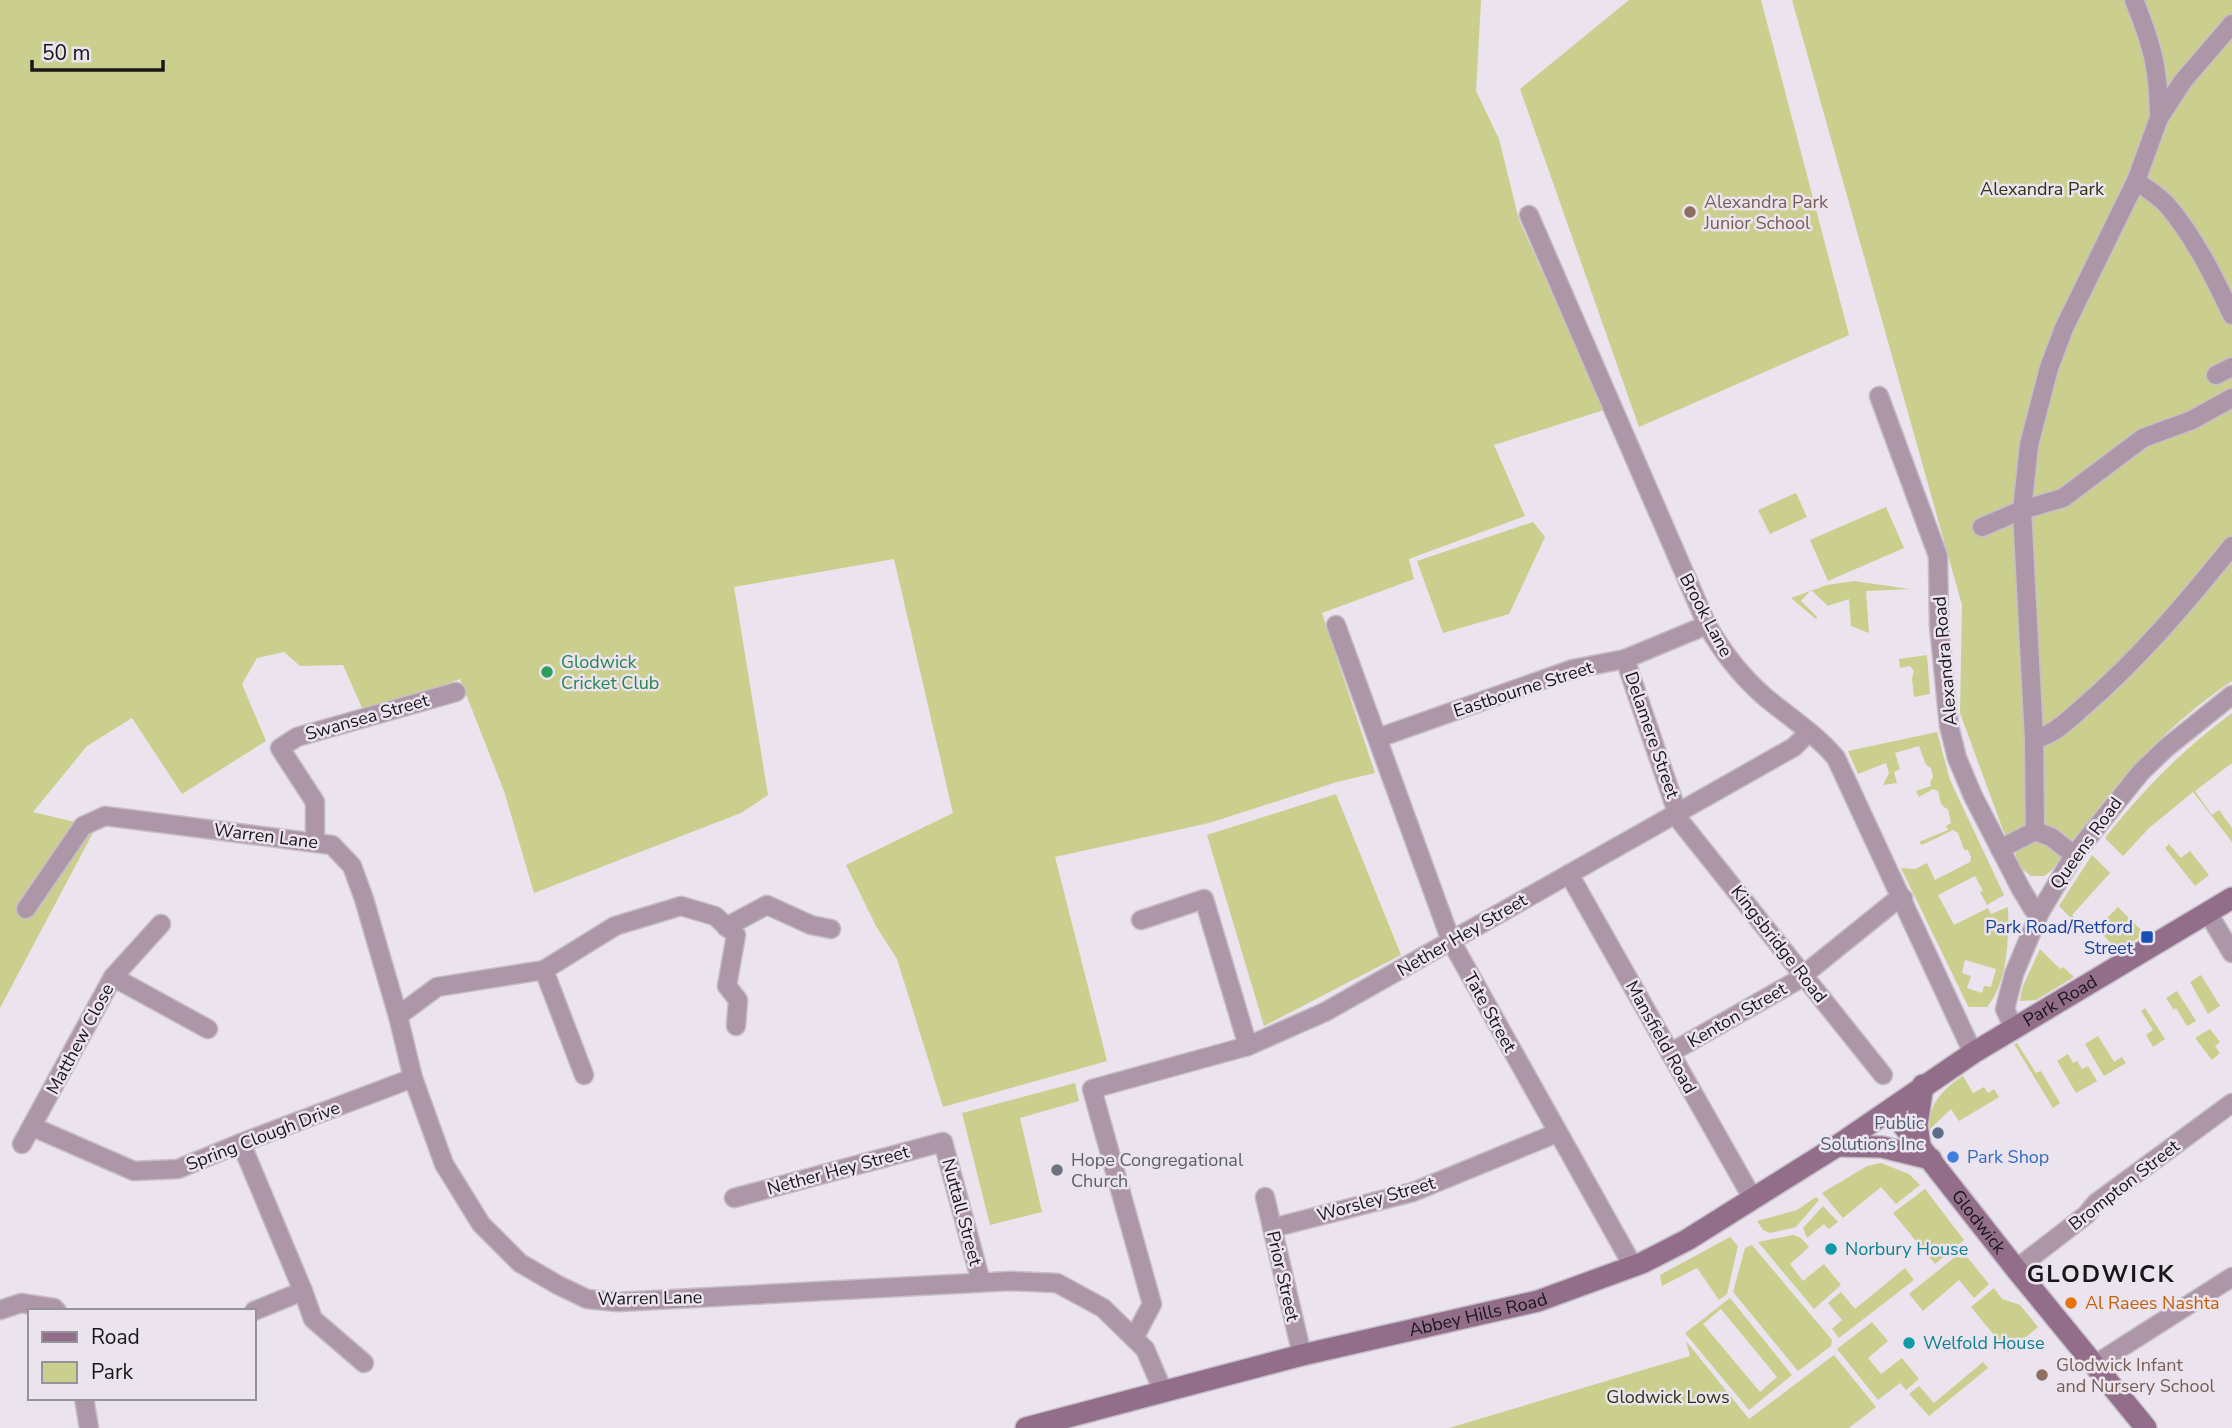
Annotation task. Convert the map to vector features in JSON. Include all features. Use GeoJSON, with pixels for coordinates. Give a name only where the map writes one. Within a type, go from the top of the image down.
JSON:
{"type":"FeatureCollection","features":[{"type":"Feature","properties":{"kind":"main road","name":"Park Road"},"geometry":{"type":"LineString","coordinates":[[1891,1110],[1923,1085],[1973,1053],[2232,898]]}},
{"type":"Feature","properties":{"kind":"main road"},"geometry":{"type":"LineString","coordinates":[[1837,1146],[1882,1147],[1925,1153],[1917,1125],[1923,1085]]}},
{"type":"Feature","properties":{"kind":"main road","name":"Abbey Hills Road"},"geometry":{"type":"LineString","coordinates":[[1026,1428],[1302,1355],[1538,1301],[1633,1266],[1687,1240],[1891,1110]]}},
{"type":"Feature","properties":{"kind":"main road","name":"Glodwick"},"geometry":{"type":"LineString","coordinates":[[1891,1110],[2016,1269],[2147,1428]]}},
{"type":"Feature","properties":{"kind":"street"},"geometry":{"type":"LineString","coordinates":[[2134,0],[2149,36],[2159,81],[2159,118]]}},
{"type":"Feature","properties":{"kind":"street"},"geometry":{"type":"LineString","coordinates":[[2035,831],[2034,739],[2022,510],[2029,445],[2049,368],[2064,328],[2136,181],[2159,118],[2183,81],[2232,24]]}},
{"type":"Feature","properties":{"kind":"street"},"geometry":{"type":"LineString","coordinates":[[2136,181],[2166,203],[2208,263],[2232,316]]}},
{"type":"Feature","properties":{"kind":"street","name":"Brook Lane"},"geometry":{"type":"LineString","coordinates":[[1529,215],[1707,625],[1724,654],[1743,676],[1825,745],[1836,758],[1973,1053]]}},
{"type":"Feature","properties":{"kind":"street","name":"Alexandra Road"},"geometry":{"type":"LineString","coordinates":[[1879,396],[1938,556],[1940,625],[1947,703],[1957,758],[2000,849],[2033,909],[2039,912]]}},
{"type":"Feature","properties":{"kind":"street"},"geometry":{"type":"LineString","coordinates":[[1982,527],[2022,510],[2063,498],[2143,438],[2192,420],[2232,398]]}},
{"type":"Feature","properties":{"kind":"street"},"geometry":{"type":"LineString","coordinates":[[2034,739],[2057,730],[2101,692],[2144,649],[2232,546]]}},
{"type":"Feature","properties":{"kind":"street","name":"Tate Street"},"geometry":{"type":"LineString","coordinates":[[1336,625],[1451,941],[1633,1266]]}},
{"type":"Feature","properties":{"kind":"street","name":"Eastbourne Street"},"geometry":{"type":"LineString","coordinates":[[1378,738],[1573,669],[1625,659],[1707,625]]}},
{"type":"Feature","properties":{"kind":"street","name":"Delamere Street"},"geometry":{"type":"LineString","coordinates":[[1625,659],[1678,812]]}},
{"type":"Feature","properties":{"kind":"street","name":"Swansea Street"},"geometry":{"type":"LineString","coordinates":[[315,842],[315,802],[280,748],[297,737],[456,692]]}},
{"type":"Feature","properties":{"kind":"street","name":"Queens Road"},"geometry":{"type":"LineString","coordinates":[[2014,1029],[2005,1009],[2014,974],[2039,912],[2074,855],[2141,772],[2166,748],[2232,695]]}},
{"type":"Feature","properties":{"kind":"street","name":"Nether Hey Street"},"geometry":{"type":"LineString","coordinates":[[1134,1338],[1152,1304],[1092,1089],[1248,1046],[1325,1012],[1794,747],[1810,732]]}},
{"type":"Feature","properties":{"kind":"street","name":"Kingsbridge Road"},"geometry":{"type":"LineString","coordinates":[[1678,812],[1680,821],[1883,1075]]}},
{"type":"Feature","properties":{"kind":"street","name":"Warren Lane"},"geometry":{"type":"LineString","coordinates":[[26,909],[83,826],[105,817],[332,845],[352,866],[398,1016],[413,1078],[444,1164],[481,1224],[520,1263],[587,1299],[618,1302],[1011,1280],[1057,1283],[1103,1308],[1145,1349],[1163,1391]]}},
{"type":"Feature","properties":{"kind":"street"},"geometry":{"type":"LineString","coordinates":[[2000,849],[2035,831],[2051,837],[2074,855]]}},
{"type":"Feature","properties":{"kind":"street","name":"Mansfield Road"},"geometry":{"type":"LineString","coordinates":[[1569,874],[1753,1199]]}},
{"type":"Feature","properties":{"kind":"street","name":"Kenton Street"},"geometry":{"type":"LineString","coordinates":[[1670,1053],[1804,975],[1894,902],[1903,898]]}},
{"type":"Feature","properties":{"kind":"street"},"geometry":{"type":"LineString","coordinates":[[1141,920],[1204,899],[1248,1046]]}},
{"type":"Feature","properties":{"kind":"street"},"geometry":{"type":"LineString","coordinates":[[736,1026],[738,1000],[727,986],[731,931],[766,905],[811,925],[831,929]]}},
{"type":"Feature","properties":{"kind":"street"},"geometry":{"type":"LineString","coordinates":[[398,1016],[437,987],[544,970],[615,926],[681,906],[715,916],[731,931]]}},
{"type":"Feature","properties":{"kind":"street"},"geometry":{"type":"LineString","coordinates":[[2208,913],[2232,953]]}},
{"type":"Feature","properties":{"kind":"street","name":"Matthew Close"},"geometry":{"type":"LineString","coordinates":[[22,1144],[113,977],[161,924]]}},
{"type":"Feature","properties":{"kind":"street"},"geometry":{"type":"LineString","coordinates":[[544,970],[584,1075]]}},
{"type":"Feature","properties":{"kind":"street"},"geometry":{"type":"LineString","coordinates":[[113,977],[208,1029]]}},
{"type":"Feature","properties":{"kind":"street","name":"Spring Clough Drive"},"geometry":{"type":"LineString","coordinates":[[33,1127],[134,1171],[178,1170],[241,1143],[413,1078]]}},
{"type":"Feature","properties":{"kind":"street","name":"Brompton Street"},"geometry":{"type":"LineString","coordinates":[[2016,1269],[2086,1215],[2096,1203],[2232,1103]]}},
{"type":"Feature","properties":{"kind":"street","name":"Worsley Street"},"geometry":{"type":"LineString","coordinates":[[1272,1228],[1413,1192],[1557,1133]]}},
{"type":"Feature","properties":{"kind":"street","name":"Nether Hey Street"},"geometry":{"type":"LineString","coordinates":[[734,1198],[943,1142]]}},
{"type":"Feature","properties":{"kind":"street","name":"Nuttall Street"},"geometry":{"type":"LineString","coordinates":[[943,1142],[981,1282]]}},
{"type":"Feature","properties":{"kind":"street"},"geometry":{"type":"LineString","coordinates":[[241,1143],[313,1319],[363,1363]]}},
{"type":"Feature","properties":{"kind":"street","name":"Prior Street"},"geometry":{"type":"LineString","coordinates":[[1265,1197],[1302,1355]]}},
{"type":"Feature","properties":{"kind":"street"},"geometry":{"type":"LineString","coordinates":[[2094,1365],[2232,1277]]}},
{"type":"Feature","properties":{"kind":"street"},"geometry":{"type":"LineString","coordinates":[[256,1310],[303,1292]]}},
{"type":"Feature","properties":{"kind":"street"},"geometry":{"type":"LineString","coordinates":[[0,1310],[21,1303],[55,1309]]}},
{"type":"Feature","properties":{"kind":"street"},"geometry":{"type":"LineString","coordinates":[[84,1400],[89,1428]]}},
{"type":"Feature","properties":{"kind":"green space"},"geometry":{"type":"Polygon","coordinates":[[[0,0],[1481,0],[1476,91],[1499,139],[1519,220],[1604,410],[1494,445],[1525,516],[1409,559],[1414,579],[1322,613],[1375,773],[1337,782],[1209,823],[1055,857],[1107,1061],[943,1107],[897,959],[876,926],[846,865],[953,813],[894,559],[734,587],[768,795],[741,813],[534,893],[504,791],[460,679],[366,717],[343,665],[300,666],[284,652],[257,658],[242,684],[266,741],[182,794],[132,718],[87,746],[33,812],[96,827],[0,1008],[0,0]]]}},
{"type":"Feature","properties":{"kind":"green space","name":"Alexandra Park Junior School"},"geometry":{"type":"Polygon","coordinates":[[[1629,0],[1761,0],[1849,335],[1639,427],[1520,89],[1629,0]]]}},
{"type":"Feature","properties":{"kind":"green space","name":"Alexandra Park"},"geometry":{"type":"Polygon","coordinates":[[[1792,0],[2232,0],[2232,681],[2204,701],[2155,744],[2112,791],[2052,870],[2044,876],[2031,876],[2018,866],[1960,713],[1962,605],[1792,0]]]}},
{"type":"Feature","properties":{"kind":"green space"},"geometry":{"type":"Polygon","coordinates":[[[1796,493],[1807,517],[1770,534],[1758,510],[1796,493]]]}},
{"type":"Feature","properties":{"kind":"green space"},"geometry":{"type":"Polygon","coordinates":[[[1886,507],[1904,548],[1828,581],[1810,540],[1886,507]]]}},
{"type":"Feature","properties":{"kind":"green space"},"geometry":{"type":"Polygon","coordinates":[[[1533,522],[1545,537],[1509,614],[1443,633],[1417,561],[1533,522]]]}},
{"type":"Feature","properties":{"kind":"green space"},"geometry":{"type":"Polygon","coordinates":[[[1854,581],[1910,589],[1866,591],[1869,633],[1851,626],[1849,599],[1828,606],[1812,591],[1827,585],[1854,581]]]}},
{"type":"Feature","properties":{"kind":"green space"},"geometry":{"type":"Polygon","coordinates":[[[1810,591],[1801,601],[1816,619],[1791,598],[1810,591]]]}},
{"type":"Feature","properties":{"kind":"green space"},"geometry":{"type":"Polygon","coordinates":[[[1927,655],[1930,694],[1914,697],[1914,671],[1910,666],[1900,668],[1899,659],[1927,655]]]}},
{"type":"Feature","properties":{"kind":"green space"},"geometry":{"type":"Polygon","coordinates":[[[2232,713],[2232,763],[2195,791],[2212,815],[2219,810],[2232,828],[2232,842],[2193,792],[2149,828],[2123,856],[2105,838],[2164,771],[2232,713]]]}},
{"type":"Feature","properties":{"kind":"green space"},"geometry":{"type":"Polygon","coordinates":[[[1937,732],[1950,780],[2004,895],[1987,905],[1975,876],[1938,895],[1954,925],[1988,908],[1991,914],[2008,907],[2006,959],[1999,985],[1987,1007],[1969,1007],[1901,868],[1915,869],[1927,863],[1935,880],[1970,862],[1968,850],[1964,850],[1958,833],[1953,830],[1922,845],[1919,842],[1948,830],[1946,826],[1951,823],[1948,809],[1941,804],[1938,791],[1933,789],[1919,797],[1916,791],[1931,786],[1931,768],[1926,765],[1919,746],[1895,753],[1900,769],[1894,772],[1897,783],[1883,785],[1889,773],[1886,763],[1858,774],[1848,751],[1937,732]],[[1965,960],[1962,973],[1971,976],[1967,988],[1982,993],[1984,986],[1991,987],[1996,969],[1965,960]]]}},
{"type":"Feature","properties":{"kind":"green space"},"geometry":{"type":"Polygon","coordinates":[[[1336,794],[1401,955],[1264,1026],[1207,835],[1336,794]]]}},
{"type":"Feature","properties":{"kind":"green space"},"geometry":{"type":"Polygon","coordinates":[[[2169,844],[2181,858],[2190,851],[2209,875],[2195,886],[2165,848],[2169,844]]]}},
{"type":"Feature","properties":{"kind":"green space"},"geometry":{"type":"Polygon","coordinates":[[[2092,855],[2110,873],[2072,915],[2082,925],[2088,921],[2091,924],[2096,919],[2101,924],[2118,907],[2145,934],[2109,956],[2116,948],[2094,926],[2086,933],[2059,906],[2092,855]]]}},
{"type":"Feature","properties":{"kind":"green space"},"geometry":{"type":"Polygon","coordinates":[[[2040,949],[2060,969],[2063,967],[2074,977],[2036,1000],[2020,1001],[2022,988],[2040,949]]]}},
{"type":"Feature","properties":{"kind":"green space"},"geometry":{"type":"Polygon","coordinates":[[[2201,975],[2220,1006],[2208,1014],[2190,982],[2201,975]]]}},
{"type":"Feature","properties":{"kind":"green space"},"geometry":{"type":"Polygon","coordinates":[[[2177,991],[2196,1021],[2187,1026],[2166,998],[2177,991]]]}},
{"type":"Feature","properties":{"kind":"green space"},"geometry":{"type":"Polygon","coordinates":[[[2145,1008],[2165,1039],[2153,1047],[2146,1035],[2153,1030],[2141,1011],[2145,1008]]]}},
{"type":"Feature","properties":{"kind":"green space"},"geometry":{"type":"Polygon","coordinates":[[[2210,1029],[2220,1042],[2215,1046],[2220,1053],[2212,1060],[2195,1038],[2210,1029]]]}},
{"type":"Feature","properties":{"kind":"green space"},"geometry":{"type":"Polygon","coordinates":[[[2098,1036],[2114,1062],[2122,1057],[2126,1063],[2104,1076],[2085,1044],[2098,1036]]]}},
{"type":"Feature","properties":{"kind":"green space"},"geometry":{"type":"Polygon","coordinates":[[[2017,1043],[2036,1073],[2041,1071],[2060,1103],[2053,1108],[2014,1044],[2017,1043]]]}},
{"type":"Feature","properties":{"kind":"green space"},"geometry":{"type":"Polygon","coordinates":[[[2068,1054],[2073,1063],[2077,1061],[2082,1069],[2088,1066],[2097,1081],[2076,1093],[2057,1061],[2068,1054]]]}},
{"type":"Feature","properties":{"kind":"green space"},"geometry":{"type":"Polygon","coordinates":[[[1963,1076],[1973,1093],[1984,1087],[1988,1093],[1994,1089],[1999,1097],[1959,1121],[1951,1109],[1930,1129],[1931,1112],[1938,1098],[1963,1076]]]}},
{"type":"Feature","properties":{"kind":"green space"},"geometry":{"type":"Polygon","coordinates":[[[1075,1083],[1079,1101],[1020,1118],[1042,1212],[990,1225],[962,1113],[1075,1083]]]}},
{"type":"Feature","properties":{"kind":"green space"},"geometry":{"type":"Polygon","coordinates":[[[1881,1163],[1909,1174],[1920,1185],[1896,1204],[1881,1187],[1843,1218],[1822,1193],[1867,1166],[1881,1163]]]}},
{"type":"Feature","properties":{"kind":"green space"},"geometry":{"type":"Polygon","coordinates":[[[1925,1189],[1964,1240],[1935,1264],[1893,1213],[1925,1189]]]}},
{"type":"Feature","properties":{"kind":"green space"},"geometry":{"type":"Polygon","coordinates":[[[1816,1197],[1819,1200],[1796,1227],[1770,1233],[1763,1230],[1757,1221],[1797,1210],[1816,1197]]]}},
{"type":"Feature","properties":{"kind":"green space"},"geometry":{"type":"Polygon","coordinates":[[[1823,1206],[1838,1222],[1829,1229],[1824,1224],[1807,1238],[1803,1228],[1823,1206]]]}},
{"type":"Feature","properties":{"kind":"green space"},"geometry":{"type":"Polygon","coordinates":[[[1793,1235],[1801,1238],[1809,1247],[1790,1264],[1803,1281],[1824,1264],[1841,1285],[1814,1309],[1758,1242],[1793,1235]]]}},
{"type":"Feature","properties":{"kind":"green space"},"geometry":{"type":"Polygon","coordinates":[[[1730,1237],[1738,1246],[1727,1294],[1719,1300],[1697,1268],[1662,1286],[1660,1275],[1730,1237]]]}},
{"type":"Feature","properties":{"kind":"green space"},"geometry":{"type":"Polygon","coordinates":[[[1752,1245],[1832,1340],[1831,1346],[1798,1371],[1733,1292],[1745,1248],[1752,1245]]]}},
{"type":"Feature","properties":{"kind":"green space"},"geometry":{"type":"Polygon","coordinates":[[[1955,1257],[1968,1258],[1989,1284],[1974,1298],[1959,1280],[1923,1311],[1909,1294],[1955,1257]]]}},
{"type":"Feature","properties":{"kind":"green space"},"geometry":{"type":"Polygon","coordinates":[[[1905,1268],[1914,1280],[1839,1338],[1832,1329],[1842,1320],[1828,1303],[1841,1292],[1855,1309],[1905,1268]]]}},
{"type":"Feature","properties":{"kind":"green space"},"geometry":{"type":"Polygon","coordinates":[[[1994,1288],[2002,1299],[2020,1305],[2038,1327],[2008,1352],[1971,1307],[1994,1288]]]}},
{"type":"Feature","properties":{"kind":"green space"},"geometry":{"type":"Polygon","coordinates":[[[1730,1298],[1792,1375],[1749,1410],[1685,1333],[1730,1298]],[[1721,1309],[1703,1324],[1760,1392],[1777,1377],[1721,1309]]]}},
{"type":"Feature","properties":{"kind":"green space"},"geometry":{"type":"Polygon","coordinates":[[[1872,1322],[1888,1341],[1868,1358],[1881,1374],[1902,1358],[1919,1379],[1906,1390],[1900,1383],[1878,1400],[1837,1349],[1872,1322]]]}},
{"type":"Feature","properties":{"kind":"green space","name":"Glodwick Lows"},"geometry":{"type":"Polygon","coordinates":[[[1686,1341],[1749,1419],[1834,1355],[1876,1407],[1849,1428],[1449,1428],[1690,1356],[1686,1341]]]}},
{"type":"Feature","properties":{"kind":"green space"},"geometry":{"type":"Polygon","coordinates":[[[1983,1362],[1988,1368],[1929,1416],[1909,1394],[1919,1386],[1934,1403],[1983,1362]]]}},
{"type":"Feature","properties":{"kind":"place","name":"Alexandra Park Junior School"},"geometry":{"type":"Point","coordinates":[1690,212]}},
{"type":"Feature","properties":{"kind":"place","name":"Glodwick Cricket Club"},"geometry":{"type":"Point","coordinates":[547,672]}},
{"type":"Feature","properties":{"kind":"place","name":"Park Road/Retford Street"},"geometry":{"type":"Point","coordinates":[2147,937]}},
{"type":"Feature","properties":{"kind":"place","name":"Public Solutions Inc"},"geometry":{"type":"Point","coordinates":[1938,1133]}},
{"type":"Feature","properties":{"kind":"place","name":"Park Shop"},"geometry":{"type":"Point","coordinates":[1953,1157]}},
{"type":"Feature","properties":{"kind":"place","name":"Hope Congregational Church"},"geometry":{"type":"Point","coordinates":[1057,1170]}},
{"type":"Feature","properties":{"kind":"place","name":"Norbury House"},"geometry":{"type":"Point","coordinates":[1831,1249]}},
{"type":"Feature","properties":{"kind":"place","name":"Al Raees Nashta"},"geometry":{"type":"Point","coordinates":[2071,1303]}},
{"type":"Feature","properties":{"kind":"place","name":"Welfold House"},"geometry":{"type":"Point","coordinates":[1909,1343]}},
{"type":"Feature","properties":{"kind":"place","name":"Glodwick Infant and Nursery School"},"geometry":{"type":"Point","coordinates":[2042,1375]}},
{"type":"Feature","properties":{"kind":"district","name":"GLODWICK"},"geometry":{"type":"Point","coordinates":[2101,1274]}}]}
